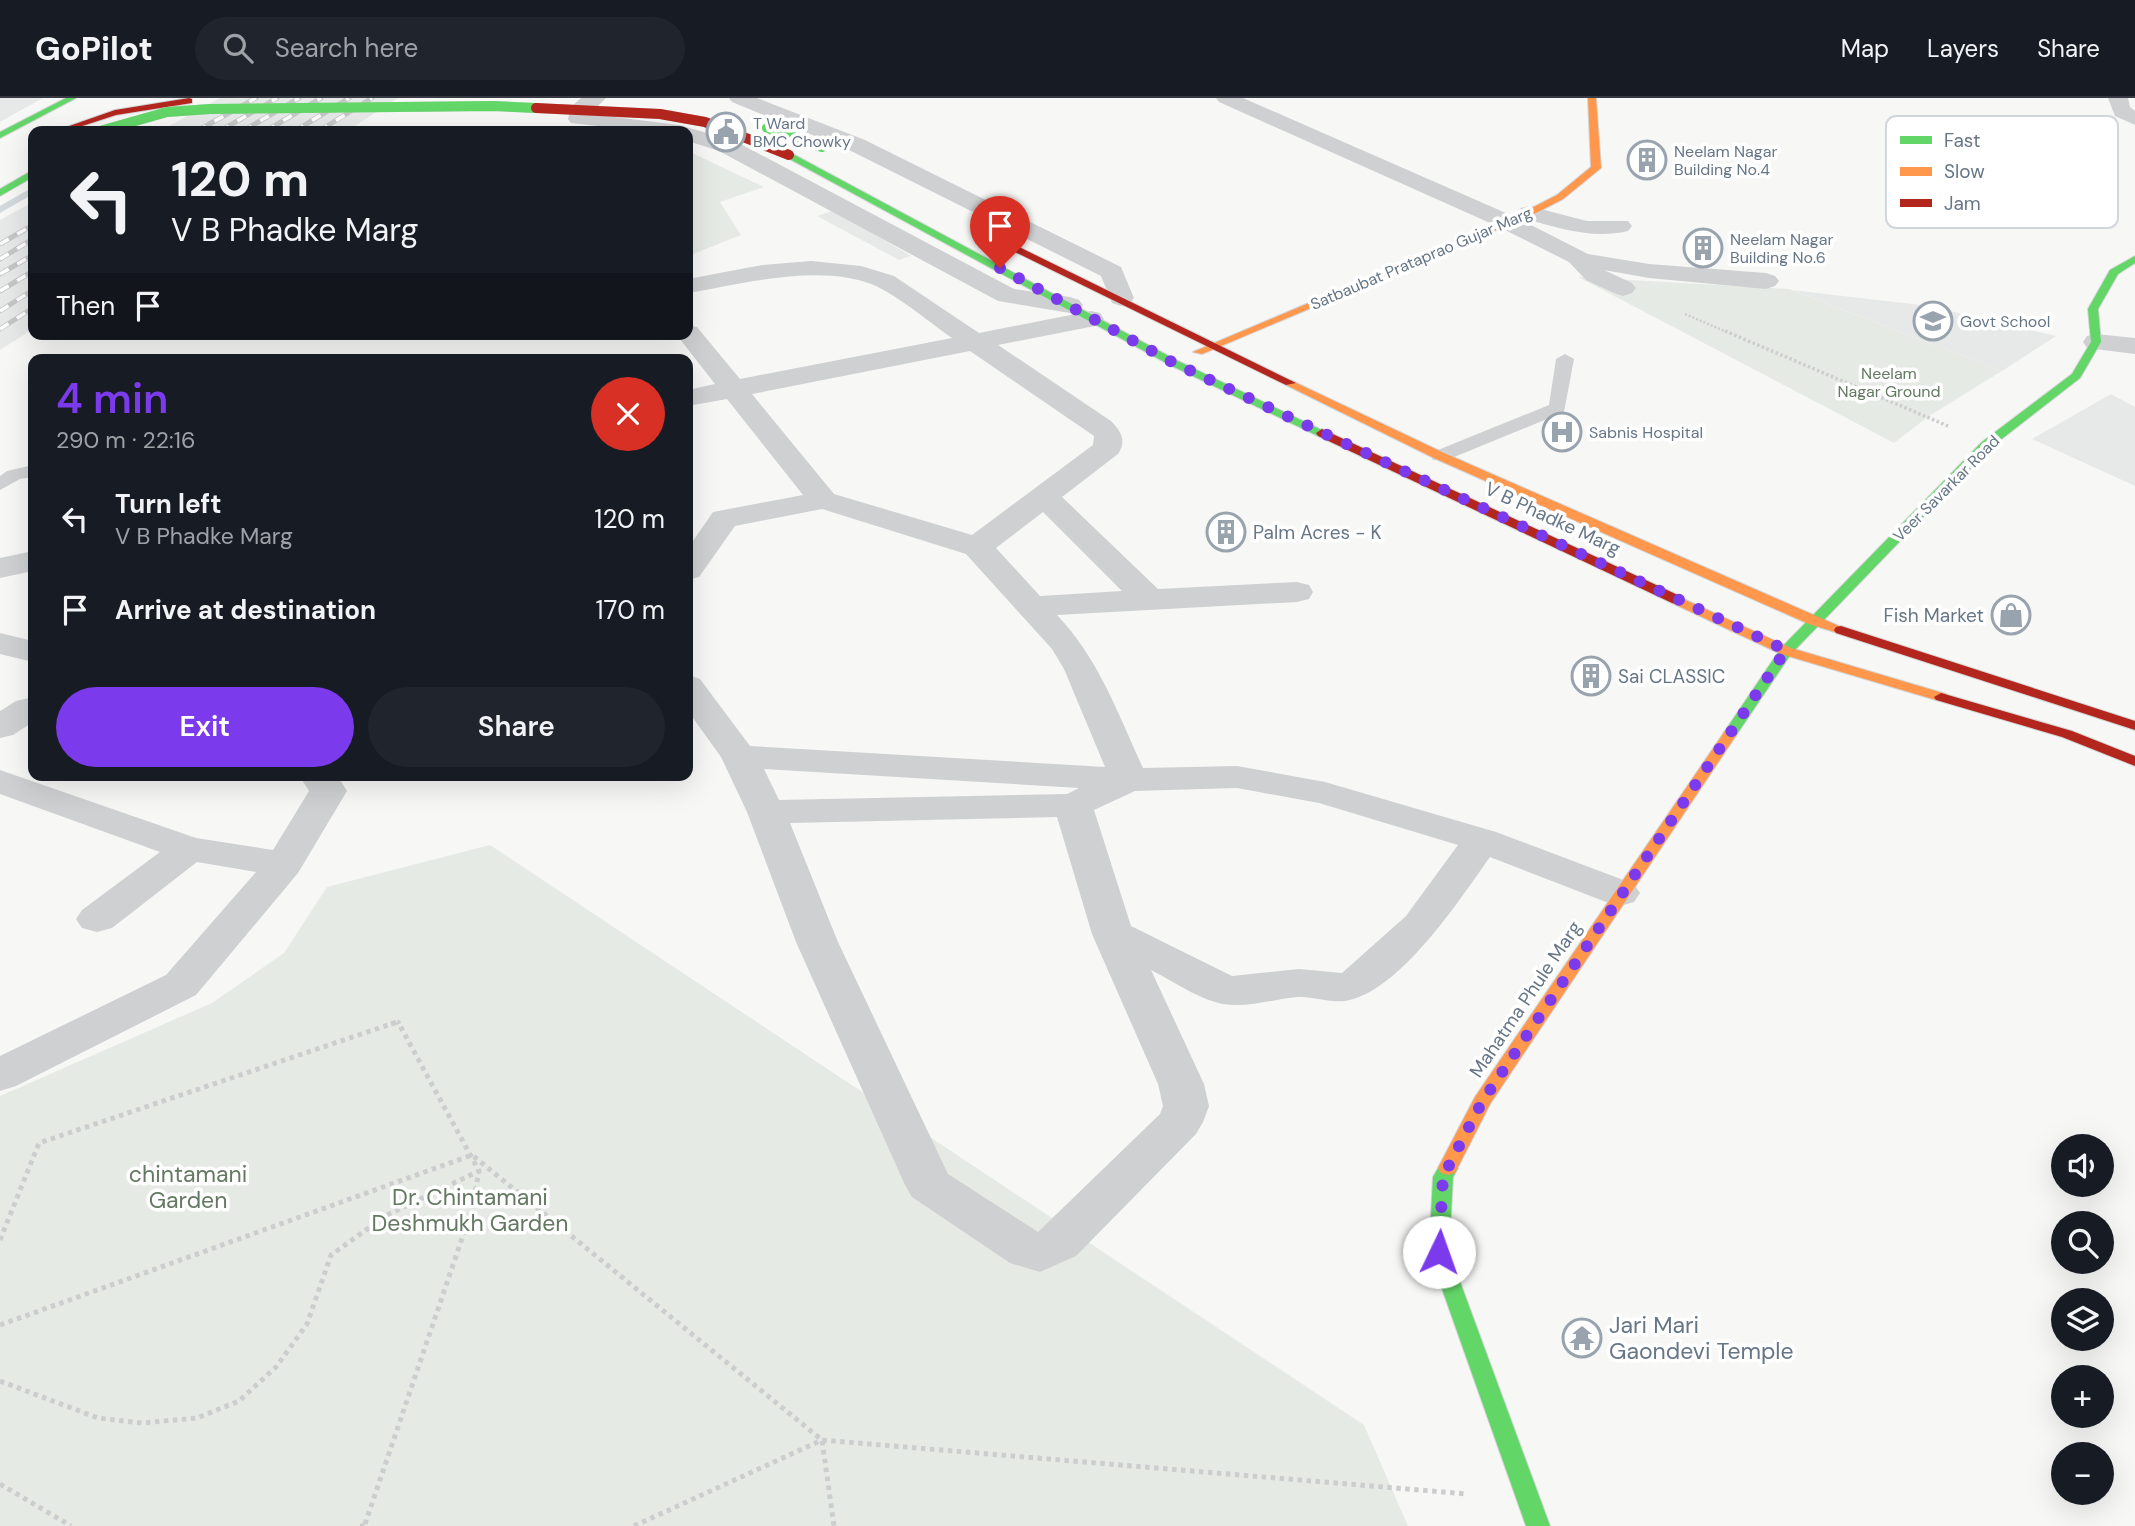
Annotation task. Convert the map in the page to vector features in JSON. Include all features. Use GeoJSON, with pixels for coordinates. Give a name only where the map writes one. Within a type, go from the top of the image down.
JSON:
{"type":"FeatureCollection","features":[{"type":"Feature","properties":{"kind":"main road"},"geometry":{"type":"LineString","coordinates":[[31,126],[72,98]]}},
{"type":"Feature","properties":{"kind":"main road"},"geometry":{"type":"LineString","coordinates":[[75,126],[115,113],[212,98]]}},
{"type":"Feature","properties":{"kind":"main road"},"geometry":{"type":"LineString","coordinates":[[572,98],[669,104],[746,114],[828,150]]}},
{"type":"Feature","properties":{"kind":"main road","name":"Satbaubat Prataprao Gujar Marg"},"geometry":{"type":"LineString","coordinates":[[1174,363],[1560,197],[1596,168],[1592,98]]}},
{"type":"Feature","properties":{"kind":"main road","name":"V B Phadke Marg"},"geometry":{"type":"LineString","coordinates":[[118,126],[167,112],[211,109],[517,107],[660,114],[705,122],[789,155],[1174,363],[1786,650],[2067,734],[2135,761]]}},
{"type":"Feature","properties":{"kind":"main road"},"geometry":{"type":"LineString","coordinates":[[0,135],[28,128]]}},
{"type":"Feature","properties":{"kind":"main road"},"geometry":{"type":"LineString","coordinates":[[0,178],[28,163]]}},
{"type":"Feature","properties":{"kind":"main road"},"geometry":{"type":"LineString","coordinates":[[0,193],[28,176]]}},
{"type":"Feature","properties":{"kind":"main road","name":"V B Phadke Marg"},"geometry":{"type":"LineString","coordinates":[[1009,245],[1440,456],[1814,621],[2072,703],[2135,726]]}},
{"type":"Feature","properties":{"kind":"main road"},"geometry":{"type":"LineString","coordinates":[[2096,342],[2093,309],[2114,272],[2135,259]]}},
{"type":"Feature","properties":{"kind":"main road","name":"Veer Savarkar Road"},"geometry":{"type":"LineString","coordinates":[[1786,650],[1986,445],[2076,376],[2096,342]]}},
{"type":"Feature","properties":{"kind":"main road","name":"Mahatma Phule Marg"},"geometry":{"type":"LineString","coordinates":[[1538,1526],[1526,1499],[1439,1252],[1443,1177],[1482,1102],[1620,893],[1786,650]]}},
{"type":"Feature","properties":{"kind":"street"},"geometry":{"type":"LineString","coordinates":[[596,98],[581,107],[578,119],[649,126]]}},
{"type":"Feature","properties":{"kind":"street"},"geometry":{"type":"LineString","coordinates":[[1226,98],[1518,217],[1578,257],[1595,275],[1623,288]]}},
{"type":"Feature","properties":{"kind":"street"},"geometry":{"type":"LineString","coordinates":[[2118,98],[2118,107],[2124,114],[2135,119]]}},
{"type":"Feature","properties":{"kind":"street"},"geometry":{"type":"LineString","coordinates":[[746,114],[856,145],[1112,272],[1121,298]]}},
{"type":"Feature","properties":{"kind":"street"},"geometry":{"type":"LineString","coordinates":[[693,136],[727,146],[1007,296],[1070,305]]}},
{"type":"Feature","properties":{"kind":"street"},"geometry":{"type":"LineString","coordinates":[[1518,217],[1587,228],[1620,226]]}},
{"type":"Feature","properties":{"kind":"street"},"geometry":{"type":"LineString","coordinates":[[1578,257],[1649,271],[1766,281]]}},
{"type":"Feature","properties":{"kind":"street"},"geometry":{"type":"LineString","coordinates":[[693,285],[795,268],[867,275],[884,281],[1101,427],[1108,435],[1108,448],[977,547]]}},
{"type":"Feature","properties":{"kind":"street"},"geometry":{"type":"LineString","coordinates":[[693,397],[1094,318]]}},
{"type":"Feature","properties":{"kind":"street"},"geometry":{"type":"LineString","coordinates":[[693,339],[823,500]]}},
{"type":"Feature","properties":{"kind":"street"},"geometry":{"type":"LineString","coordinates":[[2096,342],[2135,346]]}},
{"type":"Feature","properties":{"kind":"street"},"geometry":{"type":"LineString","coordinates":[[1044,496],[1150,600]]}},
{"type":"Feature","properties":{"kind":"street"},"geometry":{"type":"LineString","coordinates":[[693,524],[823,500],[977,547],[1066,644],[1081,669],[1129,780]]}},
{"type":"Feature","properties":{"kind":"street"},"geometry":{"type":"LineString","coordinates":[[693,563],[724,519]]}},
{"type":"Feature","properties":{"kind":"street"},"geometry":{"type":"LineString","coordinates":[[0,554],[28,548]]}},
{"type":"Feature","properties":{"kind":"street"},"geometry":{"type":"LineString","coordinates":[[0,568],[28,562]]}},
{"type":"Feature","properties":{"kind":"street"},"geometry":{"type":"LineString","coordinates":[[1031,606],[1297,592]]}},
{"type":"Feature","properties":{"kind":"street"},"geometry":{"type":"LineString","coordinates":[[0,643],[28,651]]}},
{"type":"Feature","properties":{"kind":"street"},"geometry":{"type":"LineString","coordinates":[[693,693],[739,756],[766,812],[817,942],[929,1185],[1028,1250],[1040,1253],[1059,1243],[1180,1122],[1186,1106],[1181,1084],[1113,934],[1073,805]]}},
{"type":"Feature","properties":{"kind":"street"},"geometry":{"type":"LineString","coordinates":[[739,756],[1129,780],[1237,777],[1325,793],[1482,840],[1620,893]]}},
{"type":"Feature","properties":{"kind":"street"},"geometry":{"type":"LineString","coordinates":[[766,812],[1073,805],[1129,780]]}},
{"type":"Feature","properties":{"kind":"street"},"geometry":{"type":"LineString","coordinates":[[0,781],[189,849],[284,864]]}},
{"type":"Feature","properties":{"kind":"street"},"geometry":{"type":"LineString","coordinates":[[0,1075],[181,985],[284,864],[328,790],[322,781]]}},
{"type":"Feature","properties":{"kind":"street"},"geometry":{"type":"LineString","coordinates":[[1113,934],[1225,990],[1299,983],[1344,987],[1357,983],[1421,925],[1482,840]]}},
{"type":"Feature","properties":{"kind":"street"},"geometry":{"type":"LineString","coordinates":[[97,919],[189,849]]}},
{"type":"Feature","properties":{"kind":"lane"},"geometry":{"type":"LineString","coordinates":[[1440,456],[1558,408],[1565,359]]}},
{"type":"Feature","properties":{"kind":"lane"},"geometry":{"type":"LineString","coordinates":[[0,484],[14,475],[28,472]]}},
{"type":"Feature","properties":{"kind":"path"},"geometry":{"type":"LineString","coordinates":[[1623,288],[1929,416],[1986,445]]}},
{"type":"Feature","properties":{"kind":"path"},"geometry":{"type":"LineString","coordinates":[[0,1240],[39,1143],[398,1022],[479,1171],[472,1209],[365,1525]]}},
{"type":"Feature","properties":{"kind":"path"},"geometry":{"type":"LineString","coordinates":[[0,1325],[472,1155]]}},
{"type":"Feature","properties":{"kind":"path"},"geometry":{"type":"LineString","coordinates":[[472,1155],[822,1440],[834,1526]]}},
{"type":"Feature","properties":{"kind":"path"},"geometry":{"type":"LineString","coordinates":[[0,1381],[99,1418],[142,1423],[197,1418],[239,1401],[276,1367],[307,1324],[331,1255],[387,1215],[479,1171]]}},
{"type":"Feature","properties":{"kind":"path"},"geometry":{"type":"LineString","coordinates":[[634,1526],[822,1440],[1526,1499]]}},
{"type":"Feature","properties":{"kind":"path"},"geometry":{"type":"LineString","coordinates":[[0,1484],[71,1526]]}},
{"type":"Feature","properties":{"kind":"shaded area"},"geometry":{"type":"Polygon","coordinates":[[[0,98],[43,98],[0,122],[0,98]]]}},
{"type":"Feature","properties":{"kind":"shaded area"},"geometry":{"type":"Polygon","coordinates":[[[220,98],[398,98],[355,126],[169,126],[220,98]]]}},
{"type":"Feature","properties":{"kind":"shaded area"},"geometry":{"type":"Polygon","coordinates":[[[28,205],[28,332],[0,350],[0,220],[28,205]]]}},
{"type":"Feature","properties":{"kind":"shaded area"},"geometry":{"type":"Polygon","coordinates":[[[834,210],[911,256],[899,260],[817,216],[834,210]]]}},
{"type":"Feature","properties":{"kind":"shaded area","name":"Govt School"},"geometry":{"type":"Polygon","coordinates":[[[1792,290],[1929,306],[2056,336],[2002,371],[1792,290]]]}},
{"type":"Feature","properties":{"kind":"shaded area"},"geometry":{"type":"Polygon","coordinates":[[[2111,394],[2135,407],[2135,486],[2032,439],[2111,394]]]}},
{"type":"Feature","properties":{"kind":"green space"},"geometry":{"type":"Polygon","coordinates":[[[693,153],[764,187],[720,202],[741,235],[693,254],[693,153]]]}},
{"type":"Feature","properties":{"kind":"green space","name":"Neelam Nagar Ground"},"geometry":{"type":"Polygon","coordinates":[[[1578,277],[1789,289],[2002,371],[1929,416],[1894,443],[1578,277]]]}},
{"type":"Feature","properties":{"kind":"green space","name":"Dr. Chintamani Deshmukh Garden"},"geometry":{"type":"Polygon","coordinates":[[[490,845],[1364,1425],[1408,1526],[0,1526],[0,1096],[212,1003],[284,953],[327,887],[490,845]]]}},
{"type":"Feature","properties":{"kind":"waterway"},"geometry":{"type":"LineString","coordinates":[[0,210],[28,193]]}},
{"type":"Feature","properties":{"kind":"railway"},"geometry":{"type":"LineString","coordinates":[[206,126],[256,98]]}},
{"type":"Feature","properties":{"kind":"railway"},"geometry":{"type":"LineString","coordinates":[[229,126],[277,98]]}},
{"type":"Feature","properties":{"kind":"railway"},"geometry":{"type":"LineString","coordinates":[[251,126],[299,98]]}},
{"type":"Feature","properties":{"kind":"railway"},"geometry":{"type":"LineString","coordinates":[[274,126],[321,98]]}},
{"type":"Feature","properties":{"kind":"railway"},"geometry":{"type":"LineString","coordinates":[[303,126],[349,98]]}},
{"type":"Feature","properties":{"kind":"railway"},"geometry":{"type":"LineString","coordinates":[[327,126],[372,98]]}},
{"type":"Feature","properties":{"kind":"railway"},"geometry":{"type":"LineString","coordinates":[[0,244],[28,228]]}},
{"type":"Feature","properties":{"kind":"railway"},"geometry":{"type":"LineString","coordinates":[[0,259],[28,242]]}},
{"type":"Feature","properties":{"kind":"railway"},"geometry":{"type":"LineString","coordinates":[[0,274],[28,258]]}},
{"type":"Feature","properties":{"kind":"railway"},"geometry":{"type":"LineString","coordinates":[[0,291],[28,274]]}},
{"type":"Feature","properties":{"kind":"railway"},"geometry":{"type":"LineString","coordinates":[[0,311],[28,293]]}},
{"type":"Feature","properties":{"kind":"railway"},"geometry":{"type":"LineString","coordinates":[[0,329],[28,311]]}},
{"type":"Feature","properties":{"kind":"traffic: fast"},"geometry":{"type":"LineString","coordinates":[[0,135],[72,98]]}},
{"type":"Feature","properties":{"kind":"traffic: fast"},"geometry":{"type":"LineString","coordinates":[[118,126],[167,112],[210,109],[493,106],[536,108]]}},
{"type":"Feature","properties":{"kind":"traffic: fast"},"geometry":{"type":"LineString","coordinates":[[767,128],[822,147]]}},
{"type":"Feature","properties":{"kind":"traffic: fast"},"geometry":{"type":"LineString","coordinates":[[789,155],[1174,363],[1322,433]]}},
{"type":"Feature","properties":{"kind":"traffic: fast"},"geometry":{"type":"LineString","coordinates":[[0,193],[28,176]]}},
{"type":"Feature","properties":{"kind":"traffic: fast"},"geometry":{"type":"LineString","coordinates":[[1730,734],[1786,651],[1986,445],[2076,376],[2096,342],[2093,309],[2114,272],[2135,259]]}},
{"type":"Feature","properties":{"kind":"traffic: fast"},"geometry":{"type":"LineString","coordinates":[[1448,1168],[1443,1177],[1439,1252],[1538,1526]]}},
{"type":"Feature","properties":{"kind":"traffic: slow"},"geometry":{"type":"LineString","coordinates":[[1198,352],[1529,213],[1560,197],[1596,168],[1592,98]]}},
{"type":"Feature","properties":{"kind":"traffic: slow"},"geometry":{"type":"LineString","coordinates":[[1290,383],[1440,456],[1814,621],[1841,630]]}},
{"type":"Feature","properties":{"kind":"traffic: slow"},"geometry":{"type":"LineString","coordinates":[[1677,600],[1786,651],[1941,697]]}},
{"type":"Feature","properties":{"kind":"traffic: slow"},"geometry":{"type":"LineString","coordinates":[[1448,1168],[1482,1102],[1730,734]]}},
{"type":"Feature","properties":{"kind":"traffic: jam"},"geometry":{"type":"LineString","coordinates":[[75,126],[115,113],[189,101]]}},
{"type":"Feature","properties":{"kind":"traffic: jam"},"geometry":{"type":"LineString","coordinates":[[536,108],[660,114],[705,122],[789,155]]}},
{"type":"Feature","properties":{"kind":"traffic: jam"},"geometry":{"type":"LineString","coordinates":[[1012,247],[1290,383]]}},
{"type":"Feature","properties":{"kind":"traffic: jam"},"geometry":{"type":"LineString","coordinates":[[1322,433],[1677,600]]}},
{"type":"Feature","properties":{"kind":"traffic: jam"},"geometry":{"type":"LineString","coordinates":[[1841,630],[2135,726]]}},
{"type":"Feature","properties":{"kind":"traffic: jam"},"geometry":{"type":"LineString","coordinates":[[1941,697],[2067,734],[2135,761]]}},
{"type":"Feature","properties":{"kind":"place","name":"T Ward BMC Chowky"},"geometry":{"type":"Point","coordinates":[726,132]}},
{"type":"Feature","properties":{"kind":"place","name":"Neelam Nagar Building No.4"},"geometry":{"type":"Point","coordinates":[1647,160]}},
{"type":"Feature","properties":{"kind":"place","name":"Neelam Nagar Building No.6"},"geometry":{"type":"Point","coordinates":[1703,248]}},
{"type":"Feature","properties":{"kind":"place","name":"Govt School"},"geometry":{"type":"Point","coordinates":[1933,321]}},
{"type":"Feature","properties":{"kind":"place","name":"Sabnis Hospital"},"geometry":{"type":"Point","coordinates":[1562,432]}},
{"type":"Feature","properties":{"kind":"place","name":"Palm Acres - K"},"geometry":{"type":"Point","coordinates":[1226,532]}},
{"type":"Feature","properties":{"kind":"place","name":"Fish Market"},"geometry":{"type":"Point","coordinates":[2011,615]}},
{"type":"Feature","properties":{"kind":"place","name":"Sai CLASSIC"},"geometry":{"type":"Point","coordinates":[1591,676]}},
{"type":"Feature","properties":{"kind":"place","name":"Jari Mari Gaondevi Temple"},"geometry":{"type":"Point","coordinates":[1582,1338]}},
{"type":"Feature","properties":{"kind":"route"},"geometry":{"type":"LineString","coordinates":[[1000,268],[1174,363],[1786,650],[1620,893],[1482,1102],[1443,1177],[1439,1252]]}},
{"type":"Feature","properties":{"kind":"park label","name":"chintamani Garden"},"geometry":{"type":"Point","coordinates":[188,1187]}}]}
